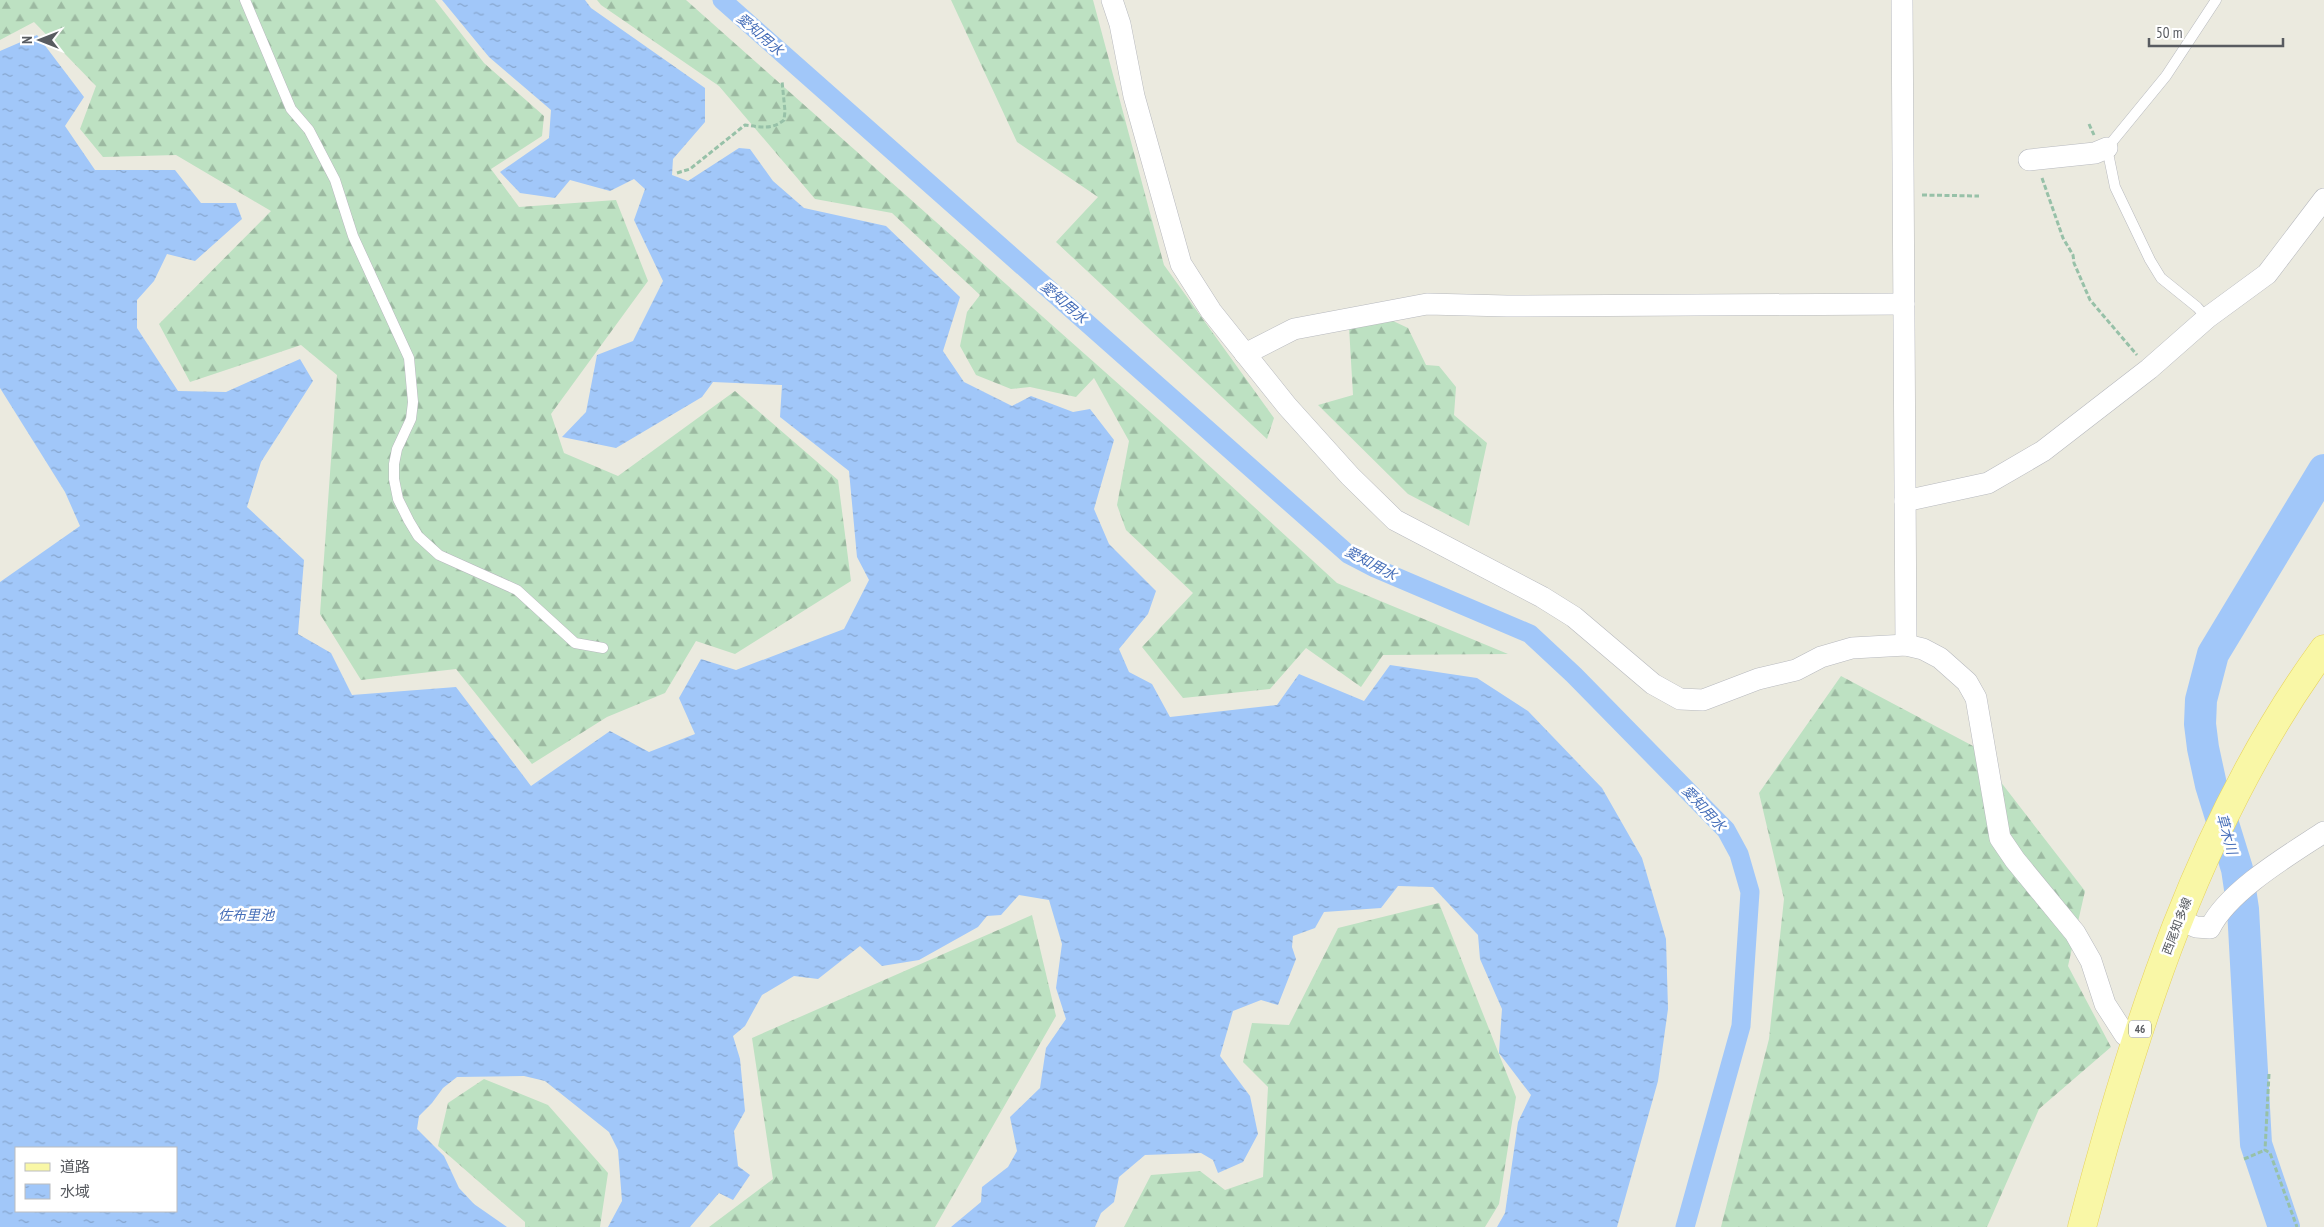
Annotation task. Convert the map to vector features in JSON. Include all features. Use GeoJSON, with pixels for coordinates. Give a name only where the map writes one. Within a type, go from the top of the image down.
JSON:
{"type":"FeatureCollection","features":[{"type":"Feature","properties":{"kind":"main road","name":"西尾知多線"},"geometry":{"type":"LineString","coordinates":[[2082,1227],[2135,1042],[2178,919],[2215,836],[2258,753],[2324,648]]}},
{"type":"Feature","properties":{"kind":"street"},"geometry":{"type":"LineString","coordinates":[[1112,0],[1120,24],[1137,106],[1181,264],[1211,311],[1244,354],[1350,476],[1395,520],[1542,597],[1574,617],[1653,684],[1680,699],[1703,700],[1758,679],[1796,670],[1821,657],[1852,648],[1906,646],[1922,649],[1940,658],[1967,682],[1976,698],[1980,713],[1992,803],[2000,838],[2015,860],[2076,933],[2091,961],[2105,1004],[2125,1035],[2135,1042]]}},
{"type":"Feature","properties":{"kind":"street"},"geometry":{"type":"LineString","coordinates":[[1902,0],[1906,646]]}},
{"type":"Feature","properties":{"kind":"street"},"geometry":{"type":"LineString","coordinates":[[2033,159],[2095,153],[2107,148]]}},
{"type":"Feature","properties":{"kind":"street"},"geometry":{"type":"LineString","coordinates":[[1905,502],[1988,483],[2043,450],[2149,369],[2207,318],[2267,274],[2324,199]]}},
{"type":"Feature","properties":{"kind":"street"},"geometry":{"type":"LineString","coordinates":[[1244,354],[1294,329],[1427,304],[1517,306],[1904,304]]}},
{"type":"Feature","properties":{"kind":"street"},"geometry":{"type":"LineString","coordinates":[[2178,919],[2196,927],[2210,928],[2217,914],[2233,897],[2324,832]]}},
{"type":"Feature","properties":{"kind":"lane"},"geometry":{"type":"LineString","coordinates":[[245,0],[291,109],[310,130],[335,180],[353,236],[409,358],[413,381],[411,419],[397,448],[394,464],[394,479],[398,499],[409,521],[418,536],[440,555],[517,590],[564,635],[575,642],[603,648]]}},
{"type":"Feature","properties":{"kind":"lane"},"geometry":{"type":"LineString","coordinates":[[2207,318],[2197,307],[2161,278],[2150,260],[2115,187],[2107,148],[2166,76],[2216,0]]}},
{"type":"Feature","properties":{"kind":"path"},"geometry":{"type":"LineString","coordinates":[[678,173],[690,169],[745,125],[766,128],[776,126],[784,120],[786,111],[782,81]]}},
{"type":"Feature","properties":{"kind":"path"},"geometry":{"type":"LineString","coordinates":[[2033,159],[2090,300],[2149,369]]}},
{"type":"Feature","properties":{"kind":"path"},"geometry":{"type":"LineString","coordinates":[[1903,195],[1979,196]]}},
{"type":"Feature","properties":{"kind":"path"},"geometry":{"type":"LineString","coordinates":[[2265,1150],[2269,1074]]}},
{"type":"Feature","properties":{"kind":"path"},"geometry":{"type":"LineString","coordinates":[[2244,1159],[2265,1150]]}},
{"type":"Feature","properties":{"kind":"path"},"geometry":{"type":"LineString","coordinates":[[2265,1150],[2270,1153],[2296,1227]]}},
{"type":"Feature","properties":{"kind":"green space"},"geometry":{"type":"Polygon","coordinates":[[[0,0],[435,0],[484,63],[544,116],[542,136],[491,169],[519,207],[616,200],[648,281],[551,414],[564,453],[618,476],[735,391],[838,480],[851,581],[735,654],[696,641],[665,693],[607,717],[532,764],[456,669],[361,680],[320,614],[337,375],[301,345],[190,382],[159,324],[271,211],[176,155],[103,157],[80,129],[96,86],[34,22],[0,40],[0,0]]]}},
{"type":"Feature","properties":{"kind":"green space"},"geometry":{"type":"Polygon","coordinates":[[[597,0],[686,0],[1167,427],[1337,583],[1508,654],[1383,655],[1361,687],[1306,648],[1270,689],[1183,698],[1142,647],[1193,593],[1126,530],[1117,505],[1129,441],[1094,378],[1076,397],[1030,387],[1011,389],[976,375],[960,346],[967,312],[980,295],[892,213],[815,199],[719,86],[601,5],[597,0]]]}},
{"type":"Feature","properties":{"kind":"green space"},"geometry":{"type":"Polygon","coordinates":[[[951,0],[1093,0],[1164,265],[1274,418],[1267,439],[1056,242],[1098,197],[1017,142],[951,0]]]}},
{"type":"Feature","properties":{"kind":"green space"},"geometry":{"type":"Polygon","coordinates":[[[1391,320],[1408,328],[1426,365],[1439,366],[1456,387],[1454,415],[1487,443],[1469,526],[1408,494],[1318,405],[1353,395],[1349,327],[1391,320]]]}},
{"type":"Feature","properties":{"kind":"green space"},"geometry":{"type":"Polygon","coordinates":[[[1841,676],[1973,746],[2085,891],[2068,966],[2111,1047],[2039,1109],[1987,1227],[1721,1227],[1769,1039],[1784,899],[1759,793],[1841,676]]]}},
{"type":"Feature","properties":{"kind":"green space"},"geometry":{"type":"Polygon","coordinates":[[[1439,903],[1516,1097],[1499,1204],[1485,1227],[1124,1227],[1151,1175],[1200,1171],[1225,1190],[1263,1177],[1268,1087],[1243,1062],[1252,1023],[1289,1025],[1338,928],[1439,903]]]}},
{"type":"Feature","properties":{"kind":"green space"},"geometry":{"type":"Polygon","coordinates":[[[1032,915],[1056,1016],[935,1227],[709,1227],[773,1179],[752,1038],[1032,915]]]}},
{"type":"Feature","properties":{"kind":"green space"},"geometry":{"type":"Polygon","coordinates":[[[484,1079],[548,1105],[608,1173],[600,1227],[525,1227],[525,1222],[438,1146],[448,1103],[484,1079]]]}},
{"type":"Feature","properties":{"kind":"water","name":"佐布里池"},"geometry":{"type":"Polygon","coordinates":[[[442,0],[585,0],[591,8],[705,88],[705,122],[673,159],[672,175],[688,181],[739,148],[750,149],[773,181],[804,208],[886,226],[960,297],[943,351],[964,382],[1012,406],[1031,396],[1073,412],[1090,409],[1114,440],[1094,509],[1109,544],[1156,591],[1148,614],[1119,649],[1129,672],[1152,684],[1170,717],[1277,705],[1299,674],[1364,701],[1390,665],[1477,678],[1528,711],[1602,788],[1642,858],[1666,939],[1668,1009],[1658,1081],[1617,1227],[1497,1227],[1505,1213],[1518,1122],[1531,1095],[1499,1053],[1502,1009],[1480,959],[1478,935],[1433,887],[1398,886],[1381,908],[1324,912],[1315,928],[1293,936],[1292,947],[1296,959],[1278,1005],[1261,1000],[1233,1011],[1220,1056],[1250,1096],[1258,1134],[1243,1162],[1218,1173],[1213,1160],[1201,1153],[1145,1155],[1119,1177],[1114,1202],[1101,1213],[1095,1227],[951,1227],[981,1202],[982,1187],[1008,1167],[1017,1151],[1010,1117],[1040,1088],[1046,1048],[1066,1019],[1056,988],[1062,944],[1049,900],[1019,895],[1001,915],[987,916],[978,927],[919,960],[882,966],[860,946],[818,979],[794,976],[762,995],[745,1026],[733,1036],[740,1059],[745,1111],[734,1131],[738,1166],[750,1175],[733,1200],[719,1193],[690,1227],[608,1227],[622,1201],[618,1150],[609,1132],[545,1081],[524,1076],[457,1077],[443,1088],[419,1116],[417,1129],[444,1156],[459,1188],[474,1204],[507,1227],[0,1227],[0,582],[80,526],[65,492],[0,388],[0,51],[37,35],[84,97],[65,126],[95,170],[175,170],[201,203],[236,203],[242,219],[195,261],[167,254],[154,281],[137,300],[137,328],[178,391],[226,392],[300,359],[313,381],[261,462],[247,507],[304,560],[298,634],[331,653],[352,695],[456,687],[531,786],[610,731],[649,752],[695,734],[679,698],[701,659],[736,670],[844,629],[869,580],[857,557],[849,471],[780,417],[782,385],[713,382],[702,397],[616,448],[562,437],[586,412],[597,355],[633,341],[663,281],[634,220],[645,189],[634,179],[610,191],[570,180],[555,198],[520,193],[500,172],[549,138],[551,110],[489,57],[442,0]]]}},
{"type":"Feature","properties":{"kind":"waterway","name":"愛知用水"},"geometry":{"type":"LineString","coordinates":[[722,0],[1348,554],[1375,568],[1530,634],[1574,675],[1726,830],[1739,854],[1750,892],[1741,1026],[1685,1227]]}},
{"type":"Feature","properties":{"kind":"waterway","name":"草木川"},"geometry":{"type":"LineString","coordinates":[[2284,1227],[2256,1144],[2243,909],[2237,869],[2211,785],[2203,748],[2200,724],[2201,700],[2213,654],[2324,470]]}}]}
